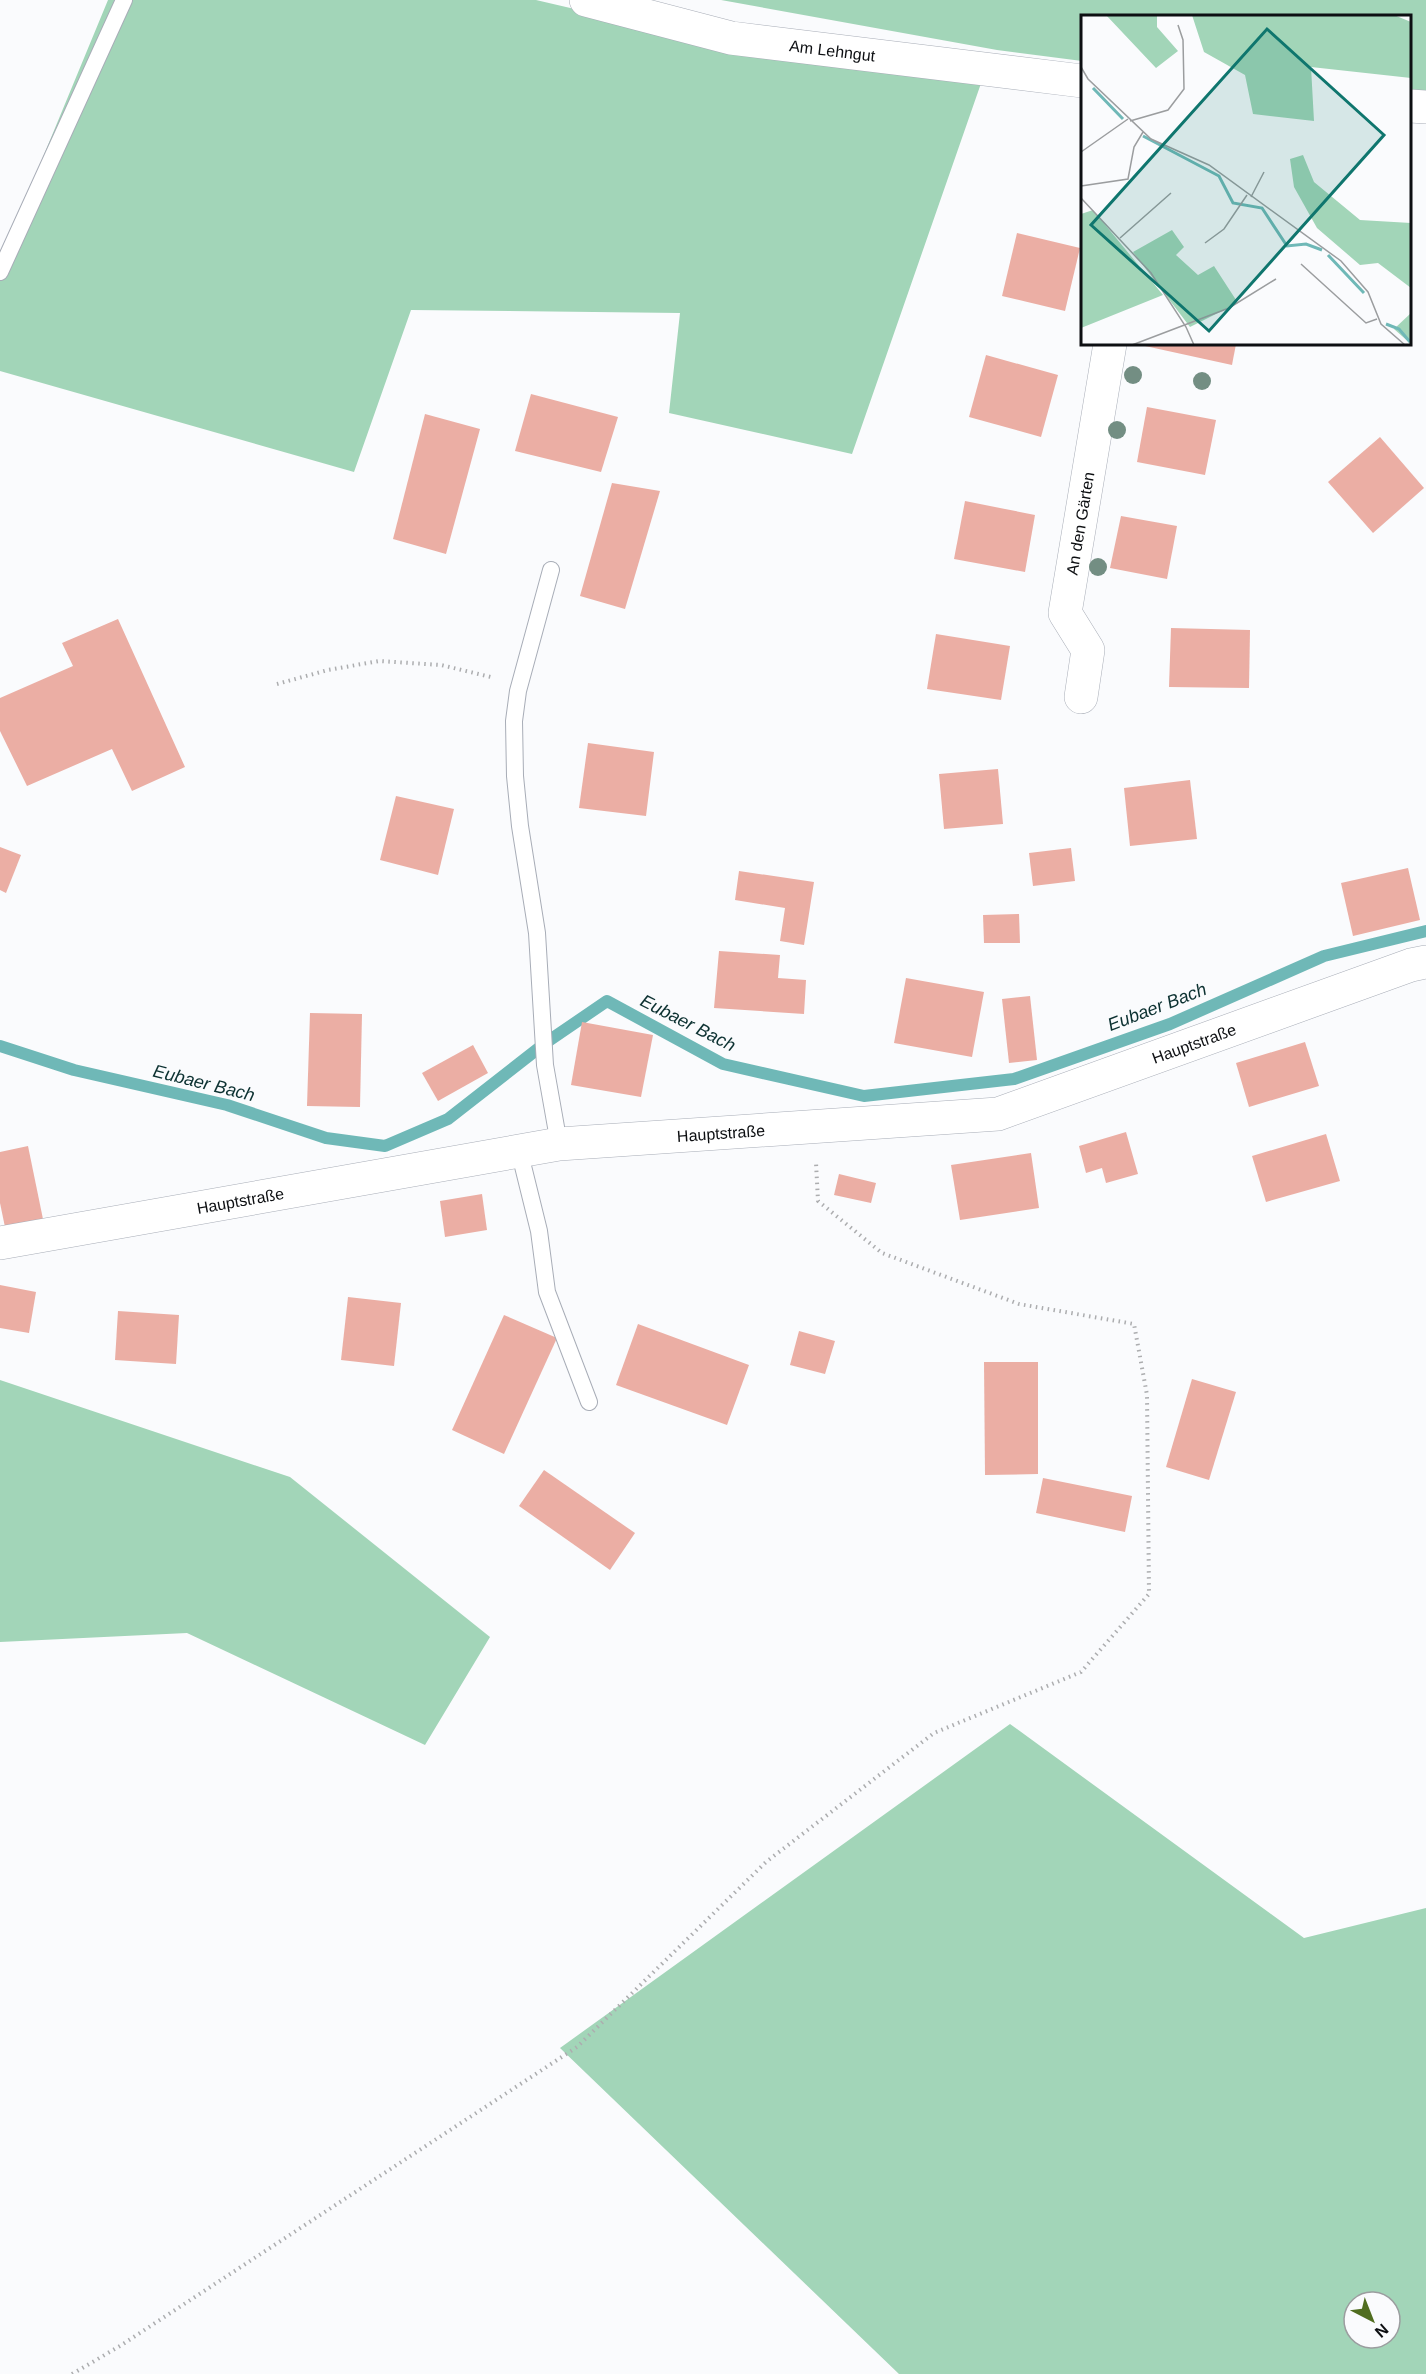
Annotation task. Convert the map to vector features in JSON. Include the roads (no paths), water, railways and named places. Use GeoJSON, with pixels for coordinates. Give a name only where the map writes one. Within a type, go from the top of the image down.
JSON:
{"type":"FeatureCollection","features":[{"type":"Feature","properties":{"kind":"street","name":"Am Lehngut"},"geometry":{"type":"LineString","coordinates":[[586,0],[731,38],[1081,81]]}},
{"type":"Feature","properties":{"kind":"street"},"geometry":{"type":"LineString","coordinates":[[1411,106],[1426,107]]}},
{"type":"Feature","properties":{"kind":"street","name":"An den Gärten"},"geometry":{"type":"LineString","coordinates":[[1081,697],[1088,650],[1065,613],[1110,345]]}},
{"type":"Feature","properties":{"kind":"street","name":"Hauptstraße"},"geometry":{"type":"LineString","coordinates":[[0,1243],[559,1144],[998,1114],[1411,965],[1426,962]]}},
{"type":"Feature","properties":{"kind":"lane"},"geometry":{"type":"LineString","coordinates":[[0,272],[124,0]]}},
{"type":"Feature","properties":{"kind":"lane"},"geometry":{"type":"LineString","coordinates":[[551,570],[518,691],[514,721],[515,776],[520,826],[537,933],[546,1065],[559,1144]]}},
{"type":"Feature","properties":{"kind":"lane"},"geometry":{"type":"LineString","coordinates":[[519,1150],[539,1231],[547,1292],[589,1402]]}},
{"type":"Feature","properties":{"kind":"waterway","name":"Eubaer Bach"},"geometry":{"type":"LineString","coordinates":[[0,1046],[74,1070],[227,1105],[326,1138],[385,1146],[448,1119],[544,1044],[607,1001],[723,1064],[864,1096],[1014,1079],[1170,1024],[1324,956],[1426,931]]}}]}
